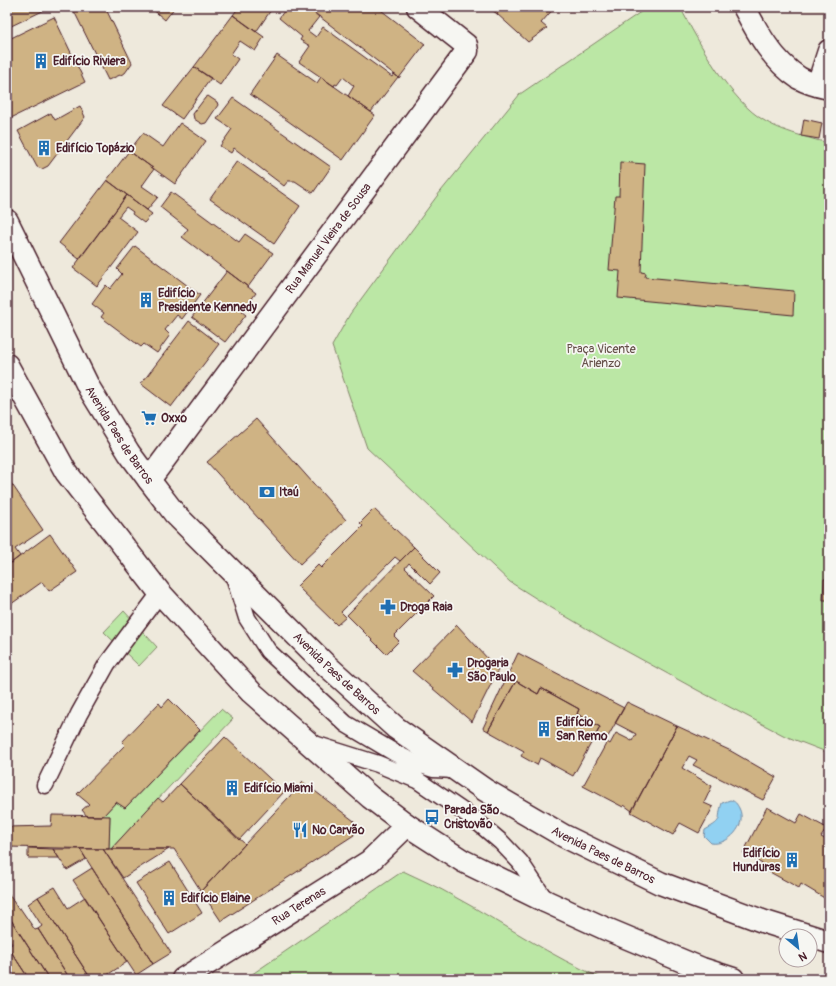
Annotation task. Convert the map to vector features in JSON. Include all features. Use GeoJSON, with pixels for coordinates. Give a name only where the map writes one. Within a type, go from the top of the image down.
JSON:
{"type":"FeatureCollection","features":[{"type":"Feature","properties":{"kind":"main road","name":"Rua Manuel Vieira de Sousa"},"geometry":{"type":"LineString","coordinates":[[149,480],[467,51],[466,45],[418,7]]}},
{"type":"Feature","properties":{"kind":"main road"},"geometry":{"type":"LineString","coordinates":[[744,7],[756,30],[776,59],[800,78],[823,87],[829,51]]}},
{"type":"Feature","properties":{"kind":"main road","name":"Avenida Paes de Barros"},"geometry":{"type":"LineString","coordinates":[[7,221],[89,388],[129,453],[149,480],[176,514],[232,572],[324,664],[396,728],[485,790],[564,836],[660,883],[765,922],[829,942]]}},
{"type":"Feature","properties":{"kind":"main road"},"geometry":{"type":"LineString","coordinates":[[7,365],[66,472],[160,593],[251,692],[370,797],[407,825],[463,860],[547,902],[604,928],[702,969],[734,979]]}},
{"type":"Feature","properties":{"kind":"main road","name":"Rua Terenas"},"geometry":{"type":"LineString","coordinates":[[183,979],[370,861],[407,825]]}},
{"type":"Feature","properties":{"kind":"lane"},"geometry":{"type":"LineString","coordinates":[[232,572],[247,618],[268,651],[346,724],[415,763],[433,769],[456,770]]}},
{"type":"Feature","properties":{"kind":"lane"},"geometry":{"type":"LineString","coordinates":[[45,785],[79,714],[107,664],[160,593]]}},
{"type":"Feature","properties":{"kind":"lane"},"geometry":{"type":"LineString","coordinates":[[306,742],[378,764],[417,780],[474,819],[501,842],[520,862],[547,902]]}},
{"type":"Feature","properties":{"kind":"green space","name":"Praça Vicente Arienzo"},"geometry":{"type":"Polygon","coordinates":[[[648,7],[680,7],[716,70],[740,100],[752,112],[765,121],[783,130],[816,140],[829,142],[829,753],[785,736],[699,691],[606,640],[510,582],[367,448],[332,346],[350,314],[437,196],[520,94],[648,7]]]}},
{"type":"Feature","properties":{"kind":"green space"},"geometry":{"type":"Polygon","coordinates":[[[124,611],[157,647],[139,666],[104,632],[124,611]]]}},
{"type":"Feature","properties":{"kind":"green space"},"geometry":{"type":"Polygon","coordinates":[[[221,709],[233,719],[111,849],[109,849],[110,816],[103,816],[116,802],[125,808],[221,709]]]}},
{"type":"Feature","properties":{"kind":"green space"},"geometry":{"type":"Polygon","coordinates":[[[403,871],[449,893],[565,961],[604,979],[245,979],[403,871]]]}},
{"type":"Feature","properties":{"kind":"water"},"geometry":{"type":"Polygon","coordinates":[[[730,800],[737,804],[739,808],[741,821],[739,827],[730,838],[717,843],[711,843],[704,836],[705,830],[718,821],[722,803],[730,800]]]}},
{"type":"Feature","properties":{"kind":"building"},"geometry":{"type":"Polygon","coordinates":[[[7,7],[51,7],[7,28],[7,7]]]}},
{"type":"Feature","properties":{"kind":"building"},"geometry":{"type":"Polygon","coordinates":[[[72,7],[105,7],[132,63],[125,73],[108,80],[72,7]]]}},
{"type":"Feature","properties":{"kind":"building"},"geometry":{"type":"Polygon","coordinates":[[[150,7],[175,7],[165,20],[150,7]]]}},
{"type":"Feature","properties":{"kind":"building"},"geometry":{"type":"Polygon","coordinates":[[[239,7],[273,7],[256,32],[233,15],[239,7]]]}},
{"type":"Feature","properties":{"kind":"building"},"geometry":{"type":"Polygon","coordinates":[[[287,7],[307,7],[319,17],[308,31],[316,37],[323,27],[392,77],[394,74],[398,77],[371,112],[348,96],[354,86],[343,77],[337,85],[335,84],[334,86],[299,62],[310,46],[300,40],[302,37],[279,18],[287,7]]]}},
{"type":"Feature","properties":{"kind":"building"},"geometry":{"type":"Polygon","coordinates":[[[307,7],[377,7],[425,44],[399,78],[307,7]]]}},
{"type":"Feature","properties":{"kind":"building"},"geometry":{"type":"Polygon","coordinates":[[[483,7],[504,7],[497,14],[491,9],[484,9],[483,7]]]}},
{"type":"Feature","properties":{"kind":"building"},"geometry":{"type":"Polygon","coordinates":[[[504,7],[555,7],[541,23],[547,28],[528,42],[497,14],[504,7]]]}},
{"type":"Feature","properties":{"kind":"building"},"geometry":{"type":"Polygon","coordinates":[[[233,15],[264,37],[255,51],[240,41],[231,54],[238,59],[220,85],[194,67],[233,15]]]}},
{"type":"Feature","properties":{"kind":"building","name":"Edifício Riviera"},"geometry":{"type":"Polygon","coordinates":[[[54,17],[85,82],[11,118],[7,109],[7,40],[54,17]]]}},
{"type":"Feature","properties":{"kind":"building"},"geometry":{"type":"Polygon","coordinates":[[[277,55],[317,83],[321,77],[375,115],[343,160],[250,94],[277,55]]]}},
{"type":"Feature","properties":{"kind":"building"},"geometry":{"type":"Polygon","coordinates":[[[194,67],[211,78],[182,119],[163,106],[194,67]]]}},
{"type":"Feature","properties":{"kind":"building"},"geometry":{"type":"Polygon","coordinates":[[[208,96],[217,102],[218,105],[206,123],[202,124],[194,119],[193,114],[208,96]]]}},
{"type":"Feature","properties":{"kind":"building"},"geometry":{"type":"Polygon","coordinates":[[[233,98],[331,167],[313,193],[295,181],[288,181],[284,186],[234,148],[231,153],[220,146],[232,129],[217,119],[233,98]]]}},
{"type":"Feature","properties":{"kind":"building","name":"Edifício Topázio"},"geometry":{"type":"Polygon","coordinates":[[[80,106],[85,117],[48,166],[42,169],[37,167],[18,131],[51,113],[55,120],[80,106]]]}},
{"type":"Feature","properties":{"kind":"building"},"geometry":{"type":"Polygon","coordinates":[[[804,119],[822,123],[819,139],[801,136],[804,119]]]}},
{"type":"Feature","properties":{"kind":"building"},"geometry":{"type":"Polygon","coordinates":[[[180,123],[206,141],[175,184],[129,151],[143,133],[163,147],[180,123]]]}},
{"type":"Feature","properties":{"kind":"building"},"geometry":{"type":"Polygon","coordinates":[[[129,151],[154,169],[142,186],[158,197],[147,210],[107,180],[129,151]]]}},
{"type":"Feature","properties":{"kind":"building"},"geometry":{"type":"Polygon","coordinates":[[[237,161],[300,206],[274,244],[210,199],[237,161]]]}},
{"type":"Feature","properties":{"kind":"building"},"geometry":{"type":"Polygon","coordinates":[[[620,162],[645,164],[641,272],[646,273],[645,277],[794,291],[793,315],[618,298],[620,271],[609,270],[615,196],[619,196],[620,162]]]}},
{"type":"Feature","properties":{"kind":"building"},"geometry":{"type":"Polygon","coordinates":[[[107,180],[127,195],[79,259],[59,243],[107,180]]]}},
{"type":"Feature","properties":{"kind":"building"},"geometry":{"type":"Polygon","coordinates":[[[171,192],[239,242],[245,234],[273,253],[248,287],[182,237],[188,229],[160,207],[171,192]]]}},
{"type":"Feature","properties":{"kind":"building"},"geometry":{"type":"Polygon","coordinates":[[[127,195],[152,214],[144,223],[132,214],[133,212],[126,207],[118,217],[138,232],[97,286],[73,268],[127,195]]]}},
{"type":"Feature","properties":{"kind":"building","name":"Edifício Presidente Kennedy"},"geometry":{"type":"Polygon","coordinates":[[[135,246],[200,295],[182,319],[177,315],[165,330],[170,335],[157,353],[144,344],[141,347],[101,317],[104,313],[92,304],[106,285],[110,289],[122,274],[117,269],[135,246]]]}},
{"type":"Feature","properties":{"kind":"building"},"geometry":{"type":"Polygon","coordinates":[[[227,271],[256,293],[242,312],[246,315],[225,342],[192,317],[227,271]]]}},
{"type":"Feature","properties":{"kind":"building"},"geometry":{"type":"Polygon","coordinates":[[[189,321],[219,344],[171,407],[141,384],[189,321]]]}},
{"type":"Feature","properties":{"kind":"building"},"geometry":{"type":"Polygon","coordinates":[[[256,419],[346,520],[300,564],[207,462],[256,419]]]}},
{"type":"Feature","properties":{"kind":"building"},"geometry":{"type":"Polygon","coordinates":[[[7,477],[43,530],[15,549],[20,556],[7,566],[7,477]]]}},
{"type":"Feature","properties":{"kind":"building"},"geometry":{"type":"Polygon","coordinates":[[[374,509],[414,547],[400,561],[395,557],[341,612],[346,617],[337,625],[297,586],[318,565],[321,568],[363,526],[360,523],[374,509]]]}},
{"type":"Feature","properties":{"kind":"building"},"geometry":{"type":"Polygon","coordinates":[[[50,534],[77,572],[49,591],[42,582],[7,607],[7,566],[50,534]]]}},
{"type":"Feature","properties":{"kind":"building"},"geometry":{"type":"Polygon","coordinates":[[[414,547],[440,573],[430,584],[409,563],[405,568],[434,596],[394,636],[399,641],[386,654],[347,615],[414,547]]]}},
{"type":"Feature","properties":{"kind":"building"},"geometry":{"type":"Polygon","coordinates":[[[824,579],[829,579],[829,600],[823,600],[824,579]]]}},
{"type":"Feature","properties":{"kind":"building"},"geometry":{"type":"Polygon","coordinates":[[[457,625],[498,670],[472,722],[412,671],[457,625]]]}},
{"type":"Feature","properties":{"kind":"building"},"geometry":{"type":"Polygon","coordinates":[[[518,653],[624,708],[605,742],[595,737],[600,727],[577,714],[579,709],[541,688],[538,694],[516,681],[488,731],[483,728],[518,653]]]}},
{"type":"Feature","properties":{"kind":"building","name":"Edifício San Remo"},"geometry":{"type":"Polygon","coordinates":[[[516,681],[538,694],[541,688],[579,709],[577,714],[600,727],[573,776],[540,758],[537,765],[521,756],[524,751],[488,731],[516,681]]]}},
{"type":"Feature","properties":{"kind":"building"},"geometry":{"type":"Polygon","coordinates":[[[169,699],[200,730],[125,808],[116,802],[103,816],[87,816],[82,810],[89,804],[77,794],[125,745],[122,742],[159,703],[162,707],[169,699]]]}},
{"type":"Feature","properties":{"kind":"building"},"geometry":{"type":"Polygon","coordinates":[[[627,702],[677,726],[632,811],[624,805],[623,807],[583,786],[607,742],[610,744],[616,733],[632,741],[636,734],[615,723],[627,702]]]}},
{"type":"Feature","properties":{"kind":"building"},"geometry":{"type":"Polygon","coordinates":[[[677,726],[729,750],[776,777],[763,800],[693,765],[697,760],[689,756],[682,768],[712,786],[704,803],[713,807],[699,833],[680,823],[673,835],[631,812],[677,726]]]}},
{"type":"Feature","properties":{"kind":"building","name":"Edifício Miami"},"geometry":{"type":"Polygon","coordinates":[[[225,737],[284,792],[239,840],[180,784],[225,737]]]}},
{"type":"Feature","properties":{"kind":"building"},"geometry":{"type":"Polygon","coordinates":[[[303,782],[354,821],[354,835],[221,921],[201,891],[303,782]]]}},
{"type":"Feature","properties":{"kind":"building"},"geometry":{"type":"Polygon","coordinates":[[[180,784],[245,844],[201,891],[174,849],[111,849],[158,798],[163,802],[180,784]]]}},
{"type":"Feature","properties":{"kind":"building","name":"Edifício Hunduras"},"geometry":{"type":"Polygon","coordinates":[[[767,807],[796,823],[801,814],[827,828],[821,837],[829,841],[829,893],[826,899],[801,884],[799,888],[766,870],[768,867],[743,853],[767,807]]]}},
{"type":"Feature","properties":{"kind":"building"},"geometry":{"type":"Polygon","coordinates":[[[52,815],[110,816],[109,849],[7,847],[7,827],[51,826],[52,815]]]}},
{"type":"Feature","properties":{"kind":"building"},"geometry":{"type":"Polygon","coordinates":[[[28,848],[53,849],[59,858],[28,858],[28,848]]]}},
{"type":"Feature","properties":{"kind":"building"},"geometry":{"type":"Polygon","coordinates":[[[53,849],[80,849],[86,859],[67,870],[53,849]]]}},
{"type":"Feature","properties":{"kind":"building"},"geometry":{"type":"Polygon","coordinates":[[[80,849],[103,849],[171,953],[153,964],[80,849]]]}},
{"type":"Feature","properties":{"kind":"building"},"geometry":{"type":"Polygon","coordinates":[[[103,849],[169,849],[123,878],[103,849]]]}},
{"type":"Feature","properties":{"kind":"building","name":"Edifício Elaine"},"geometry":{"type":"Polygon","coordinates":[[[170,862],[202,913],[169,934],[136,883],[170,862]]]}},
{"type":"Feature","properties":{"kind":"building"},"geometry":{"type":"Polygon","coordinates":[[[92,868],[153,964],[136,975],[73,880],[92,868]]]}},
{"type":"Feature","properties":{"kind":"building"},"geometry":{"type":"Polygon","coordinates":[[[55,887],[68,908],[85,897],[127,962],[101,979],[91,979],[38,897],[55,887]]]}},
{"type":"Feature","properties":{"kind":"building"},"geometry":{"type":"Polygon","coordinates":[[[7,891],[18,909],[20,908],[35,930],[38,929],[70,979],[49,979],[7,914],[7,891]]]}},
{"type":"Feature","properties":{"kind":"building"},"geometry":{"type":"Polygon","coordinates":[[[38,897],[91,979],[70,979],[38,929],[42,926],[28,904],[38,897]]]}},
{"type":"Feature","properties":{"kind":"building"},"geometry":{"type":"Polygon","coordinates":[[[8,915],[49,979],[29,979],[8,947],[12,944],[7,936],[8,915]]]}},
{"type":"Feature","properties":{"kind":"building"},"geometry":{"type":"Polygon","coordinates":[[[8,947],[29,979],[8,979],[8,947]]]}},
{"type":"Feature","properties":{"kind":"place","name":"Edifício Riviera"},"geometry":{"type":"Point","coordinates":[41,61]}},
{"type":"Feature","properties":{"kind":"place","name":"Edifício Topázio"},"geometry":{"type":"Point","coordinates":[44,148]}},
{"type":"Feature","properties":{"kind":"place","name":"Edifício Presidente Kennedy"},"geometry":{"type":"Point","coordinates":[146,300]}},
{"type":"Feature","properties":{"kind":"place","name":"Oxxo"},"geometry":{"type":"Point","coordinates":[149,418]}},
{"type":"Feature","properties":{"kind":"place","name":"Itaú"},"geometry":{"type":"Point","coordinates":[267,492]}},
{"type":"Feature","properties":{"kind":"place","name":"Droga Raia"},"geometry":{"type":"Point","coordinates":[388,607]}},
{"type":"Feature","properties":{"kind":"place","name":"Drogaria São Paulo"},"geometry":{"type":"Point","coordinates":[455,670]}},
{"type":"Feature","properties":{"kind":"place","name":"Edifício San Remo"},"geometry":{"type":"Point","coordinates":[544,729]}},
{"type":"Feature","properties":{"kind":"place","name":"Edifício Miami"},"geometry":{"type":"Point","coordinates":[232,788]}},
{"type":"Feature","properties":{"kind":"place","name":"Parada São Cristovão"},"geometry":{"type":"Point","coordinates":[432,817]}},
{"type":"Feature","properties":{"kind":"place","name":"No Carvão"},"geometry":{"type":"Point","coordinates":[300,830]}},
{"type":"Feature","properties":{"kind":"place","name":"Edifício Hunduras"},"geometry":{"type":"Point","coordinates":[792,860]}},
{"type":"Feature","properties":{"kind":"place","name":"Edifício Elaine"},"geometry":{"type":"Point","coordinates":[169,898]}}]}
